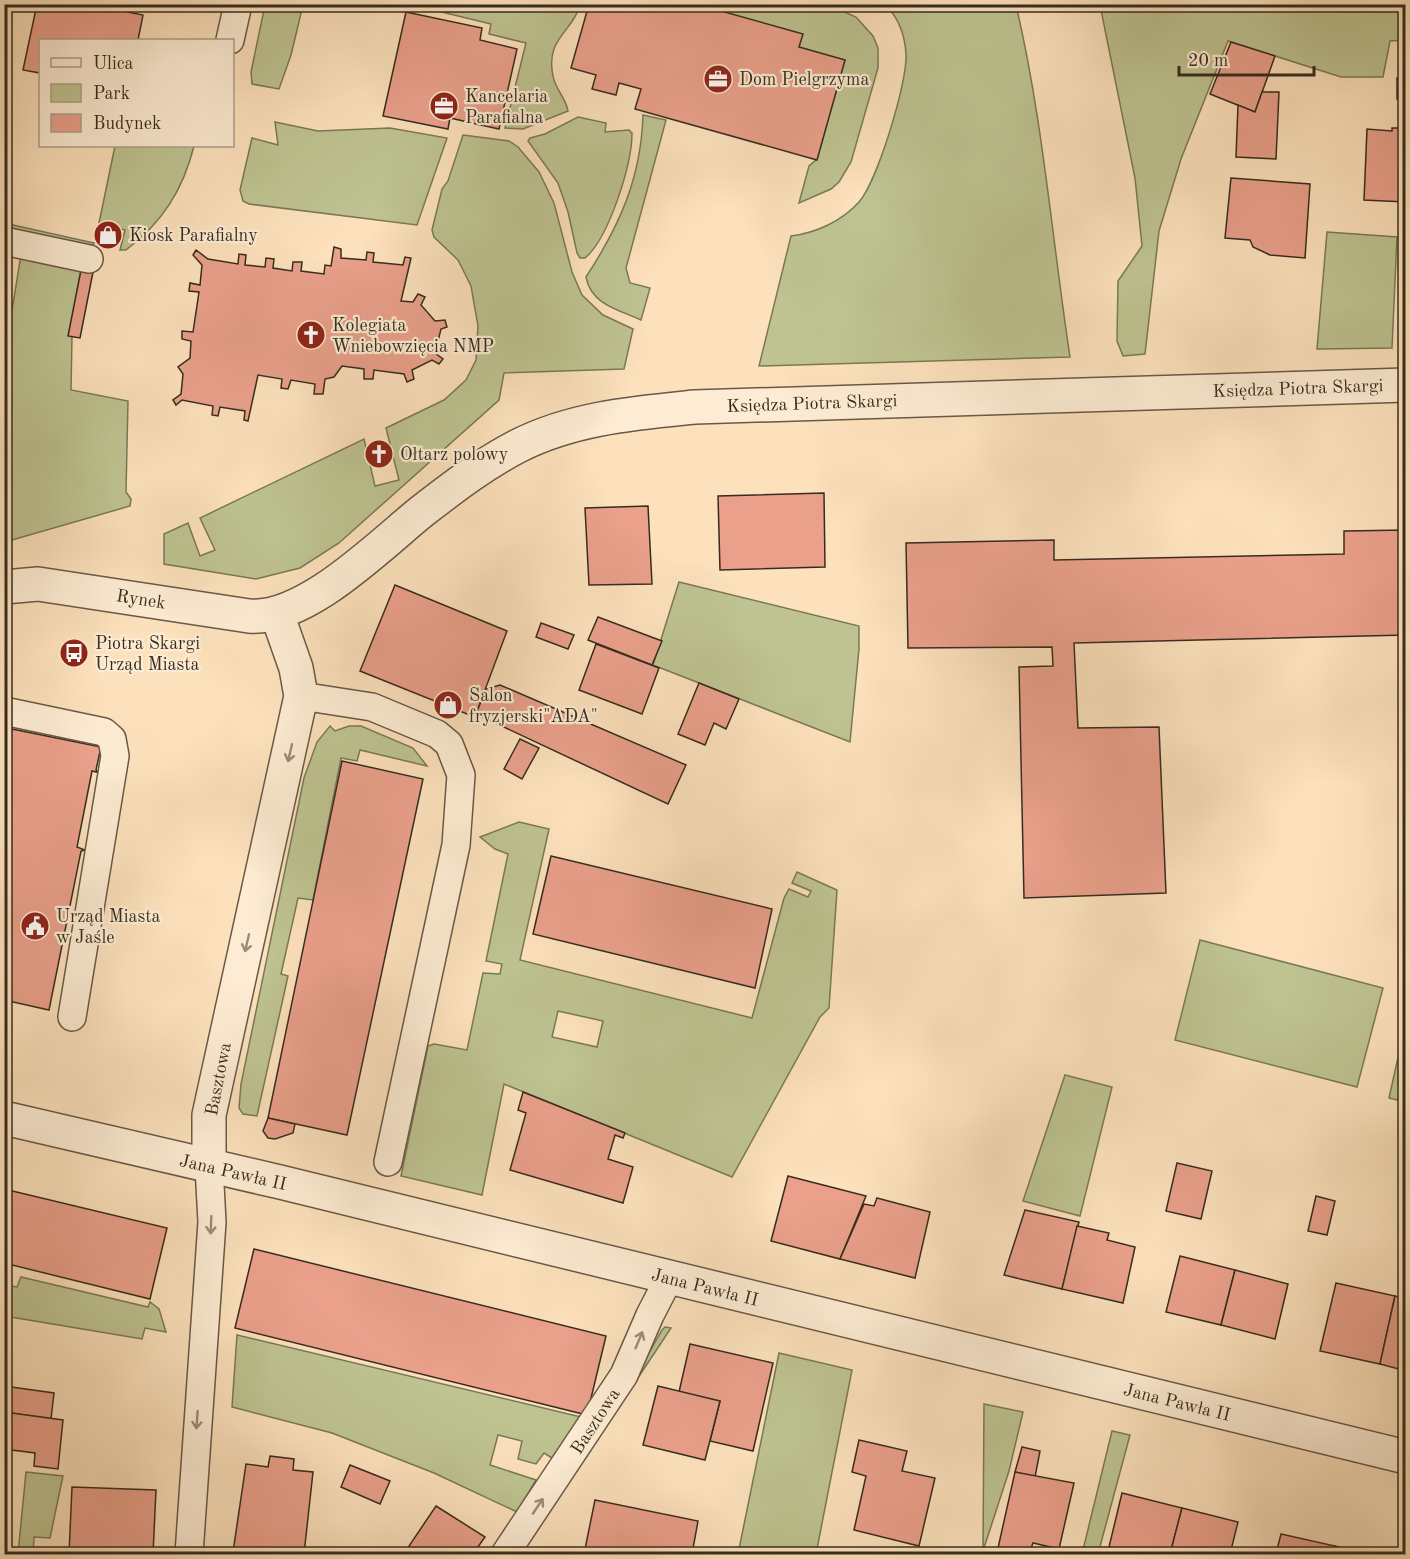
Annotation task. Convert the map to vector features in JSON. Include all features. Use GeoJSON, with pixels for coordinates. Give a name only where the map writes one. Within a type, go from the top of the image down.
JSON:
{"type":"FeatureCollection","features":[{"type":"Feature","properties":{"kind":"street","name":"Księdza Piotra Skargi"},"geometry":{"type":"LineString","coordinates":[[277,614],[303,603],[380,548],[466,477],[490,462],[542,436],[596,419],[695,407],[1406,385]]}},
{"type":"Feature","properties":{"kind":"street","name":"Rynek"},"geometry":{"type":"LineString","coordinates":[[4,587],[38,584],[249,616],[277,614]]}},
{"type":"Feature","properties":{"kind":"street","name":"Basztowa"},"geometry":{"type":"LineString","coordinates":[[209,1167],[209,1114],[301,696],[296,668],[277,614]]}},
{"type":"Feature","properties":{"kind":"street","name":"Jana Pawła II"},"geometry":{"type":"LineString","coordinates":[[4,1118],[1406,1457]]}},
{"type":"Feature","properties":{"kind":"lane"},"geometry":{"type":"LineString","coordinates":[[230,39],[238,4]]}},
{"type":"Feature","properties":{"kind":"lane"},"geometry":{"type":"LineString","coordinates":[[4,241],[89,259]]}},
{"type":"Feature","properties":{"kind":"lane"},"geometry":{"type":"LineString","coordinates":[[301,696],[372,707],[437,734],[448,744],[461,775],[456,845],[388,1162]]}},
{"type":"Feature","properties":{"kind":"lane"},"geometry":{"type":"LineString","coordinates":[[4,711],[104,732],[112,739],[114,745],[72,1017]]}},
{"type":"Feature","properties":{"kind":"lane","name":"Basztowa"},"geometry":{"type":"LineString","coordinates":[[189,1554],[212,1222],[209,1167]]}},
{"type":"Feature","properties":{"kind":"lane","name":"Basztowa"},"geometry":{"type":"LineString","coordinates":[[505,1554],[624,1375],[669,1278]]}},
{"type":"Feature","properties":{"kind":"green space"},"geometry":{"type":"Polygon","coordinates":[[[265,5],[303,5],[291,55],[279,89],[252,84],[251,72],[265,5]]]}},
{"type":"Feature","properties":{"kind":"green space"},"geometry":{"type":"Polygon","coordinates":[[[413,5],[580,5],[553,53],[554,81],[568,111],[523,129],[505,128],[526,43],[489,34],[491,24],[413,5]]]}},
{"type":"Feature","properties":{"kind":"green space"},"geometry":{"type":"Polygon","coordinates":[[[696,5],[829,5],[856,17],[873,36],[878,48],[878,68],[851,162],[839,182],[831,189],[799,203],[809,166],[817,159],[845,60],[799,47],[696,5]]]}},
{"type":"Feature","properties":{"kind":"green space"},"geometry":{"type":"Polygon","coordinates":[[[886,5],[1016,5],[1040,136],[1070,357],[759,366],[791,236],[828,225],[852,209],[866,191],[882,154],[897,107],[906,54],[900,28],[886,5]]]}},
{"type":"Feature","properties":{"kind":"green space"},"geometry":{"type":"Polygon","coordinates":[[[1100,5],[1405,5],[1405,40],[1390,41],[1383,77],[1341,77],[1228,41],[1181,159],[1159,231],[1145,354],[1123,356],[1117,341],[1118,281],[1142,246],[1135,178],[1100,5]]]}},
{"type":"Feature","properties":{"kind":"green space"},"geometry":{"type":"Polygon","coordinates":[[[643,115],[666,120],[626,268],[630,283],[650,288],[641,320],[600,300],[589,286],[586,277],[609,239],[626,200],[638,160],[643,115]]]}},
{"type":"Feature","properties":{"kind":"green space"},"geometry":{"type":"Polygon","coordinates":[[[578,117],[606,123],[605,132],[629,130],[632,133],[628,163],[618,200],[602,234],[585,258],[580,258],[577,253],[568,212],[558,183],[528,141],[530,138],[545,134],[578,117]]]}},
{"type":"Feature","properties":{"kind":"green space"},"geometry":{"type":"Polygon","coordinates":[[[275,122],[318,131],[390,128],[447,138],[417,225],[249,204],[243,201],[240,190],[252,138],[278,145],[275,122]]]}},
{"type":"Feature","properties":{"kind":"green space"},"geometry":{"type":"Polygon","coordinates":[[[463,135],[509,141],[518,147],[539,172],[554,203],[572,272],[582,295],[603,315],[633,329],[624,369],[504,373],[499,400],[339,543],[300,568],[256,579],[164,564],[164,534],[188,523],[200,556],[215,550],[200,518],[364,439],[375,486],[399,480],[386,428],[444,400],[466,380],[476,360],[478,326],[471,286],[458,260],[434,237],[432,230],[442,189],[448,181],[463,135]]]}},
{"type":"Feature","properties":{"kind":"green space"},"geometry":{"type":"Polygon","coordinates":[[[115,147],[194,147],[177,191],[160,217],[139,240],[126,250],[120,250],[125,230],[99,223],[115,147]]]}},
{"type":"Feature","properties":{"kind":"green space"},"geometry":{"type":"Polygon","coordinates":[[[4,223],[94,243],[92,249],[5,229],[4,223]]]}},
{"type":"Feature","properties":{"kind":"green space"},"geometry":{"type":"Polygon","coordinates":[[[1327,232],[1397,237],[1392,348],[1317,349],[1327,232]]]}},
{"type":"Feature","properties":{"kind":"green space"},"geometry":{"type":"Polygon","coordinates":[[[21,255],[81,270],[69,336],[72,336],[71,390],[128,401],[126,492],[131,499],[130,506],[5,542],[5,353],[21,255]]]}},
{"type":"Feature","properties":{"kind":"green space"},"geometry":{"type":"Polygon","coordinates":[[[679,582],[859,626],[850,742],[653,665],[679,582]]]}},
{"type":"Feature","properties":{"kind":"green space"},"geometry":{"type":"Polygon","coordinates":[[[330,726],[335,731],[349,726],[361,726],[413,748],[427,766],[360,750],[357,761],[341,758],[313,900],[298,898],[281,974],[288,976],[257,1116],[243,1114],[239,1108],[241,1084],[304,778],[317,742],[330,726]]]}},
{"type":"Feature","properties":{"kind":"green space"},"geometry":{"type":"Polygon","coordinates":[[[519,822],[549,829],[520,960],[752,1018],[784,898],[789,889],[808,897],[811,891],[792,883],[797,872],[837,890],[829,1008],[820,1017],[732,1177],[504,1084],[482,1195],[401,1176],[428,1046],[434,1044],[467,1050],[483,973],[500,974],[502,964],[486,961],[508,854],[495,849],[480,837],[519,822]],[[558,1011],[552,1037],[597,1047],[603,1021],[558,1011]]]}},
{"type":"Feature","properties":{"kind":"green space"},"geometry":{"type":"Polygon","coordinates":[[[1200,940],[1383,988],[1357,1087],[1175,1040],[1200,940]]]}},
{"type":"Feature","properties":{"kind":"green space"},"geometry":{"type":"Polygon","coordinates":[[[1405,1026],[1405,1102],[1389,1098],[1405,1026]]]}},
{"type":"Feature","properties":{"kind":"green space"},"geometry":{"type":"Polygon","coordinates":[[[1065,1075],[1112,1087],[1080,1216],[1023,1201],[1065,1075]]]}},
{"type":"Feature","properties":{"kind":"green space"},"geometry":{"type":"Polygon","coordinates":[[[21,1277],[148,1307],[150,1302],[159,1309],[166,1332],[145,1328],[142,1339],[5,1316],[5,1285],[17,1287],[21,1277]]]}},
{"type":"Feature","properties":{"kind":"green space"},"geometry":{"type":"Polygon","coordinates":[[[665,1327],[671,1328],[618,1408],[662,1330],[665,1327]]]}},
{"type":"Feature","properties":{"kind":"green space"},"geometry":{"type":"Polygon","coordinates":[[[237,1335],[581,1417],[552,1458],[544,1453],[536,1464],[518,1459],[522,1441],[498,1435],[490,1465],[536,1480],[517,1512],[434,1473],[332,1433],[232,1407],[237,1335]]]}},
{"type":"Feature","properties":{"kind":"green space"},"geometry":{"type":"Polygon","coordinates":[[[779,1353],[852,1370],[816,1554],[738,1554],[779,1353]]]}},
{"type":"Feature","properties":{"kind":"green space"},"geometry":{"type":"Polygon","coordinates":[[[984,1404],[1023,1412],[1009,1471],[983,1551],[984,1404]]]}},
{"type":"Feature","properties":{"kind":"green space"},"geometry":{"type":"Polygon","coordinates":[[[1112,1431],[1130,1435],[1098,1554],[1082,1554],[1112,1431]]]}},
{"type":"Feature","properties":{"kind":"green space"},"geometry":{"type":"Polygon","coordinates":[[[26,1472],[63,1476],[50,1538],[34,1537],[33,1554],[18,1554],[26,1472]]]}},
{"type":"Feature","properties":{"kind":"building"},"geometry":{"type":"Polygon","coordinates":[[[37,4],[87,4],[143,15],[138,39],[39,39],[39,73],[23,70],[37,4]]]}},
{"type":"Feature","properties":{"kind":"building","name":"Dom Pielgrzyma"},"geometry":{"type":"Polygon","coordinates":[[[589,4],[643,4],[663,10],[665,4],[696,4],[803,34],[799,47],[845,60],[817,160],[635,109],[641,89],[619,83],[616,95],[592,89],[596,75],[571,68],[589,4]]]}},
{"type":"Feature","properties":{"kind":"building"},"geometry":{"type":"Polygon","coordinates":[[[406,12],[482,28],[480,40],[517,49],[499,129],[450,118],[448,129],[383,116],[406,12]]]}},
{"type":"Feature","properties":{"kind":"building"},"geometry":{"type":"Polygon","coordinates":[[[1231,42],[1275,56],[1255,112],[1210,94],[1231,42]]]}},
{"type":"Feature","properties":{"kind":"building"},"geometry":{"type":"Polygon","coordinates":[[[1397,78],[1406,78],[1406,99],[1397,99],[1397,78]]]}},
{"type":"Feature","properties":{"kind":"building"},"geometry":{"type":"Polygon","coordinates":[[[1262,92],[1279,92],[1276,159],[1236,157],[1238,105],[1255,112],[1262,92]]]}},
{"type":"Feature","properties":{"kind":"building"},"geometry":{"type":"Polygon","coordinates":[[[1392,128],[1406,128],[1406,202],[1364,200],[1367,129],[1392,131],[1392,128]]]}},
{"type":"Feature","properties":{"kind":"building"},"geometry":{"type":"Polygon","coordinates":[[[1231,178],[1310,184],[1305,258],[1270,255],[1253,247],[1250,240],[1225,238],[1231,178]]]}},
{"type":"Feature","properties":{"kind":"building"},"geometry":{"type":"Polygon","coordinates":[[[103,228],[111,229],[115,234],[114,240],[108,243],[99,241],[103,228]]]}},
{"type":"Feature","properties":{"kind":"building","name":"Kolegiata Wniebowzięcia NMP"},"geometry":{"type":"Polygon","coordinates":[[[334,247],[341,249],[341,258],[366,260],[367,252],[374,253],[373,262],[403,265],[405,257],[411,258],[401,301],[413,302],[418,294],[425,297],[421,305],[435,321],[445,320],[447,327],[441,329],[435,353],[443,359],[439,364],[432,360],[412,370],[414,379],[407,382],[404,374],[374,370],[373,379],[364,379],[364,369],[342,366],[334,377],[325,379],[323,394],[314,394],[315,384],[291,380],[288,389],[281,388],[282,379],[258,375],[248,421],[244,420],[245,411],[220,407],[218,416],[212,415],[213,406],[182,400],[176,405],[173,400],[181,394],[183,374],[178,367],[190,358],[191,341],[182,339],[182,331],[193,332],[199,292],[189,291],[190,283],[200,285],[202,265],[193,255],[196,250],[208,259],[238,264],[239,254],[246,255],[245,265],[265,267],[266,258],[274,259],[273,268],[292,271],[293,262],[302,262],[301,271],[324,274],[325,265],[331,266],[334,247]]]}},
{"type":"Feature","properties":{"kind":"building"},"geometry":{"type":"Polygon","coordinates":[[[81,270],[93,272],[80,338],[68,336],[81,270]]]}},
{"type":"Feature","properties":{"kind":"building"},"geometry":{"type":"Polygon","coordinates":[[[824,493],[825,567],[720,570],[718,496],[824,493]]]}},
{"type":"Feature","properties":{"kind":"building"},"geometry":{"type":"Polygon","coordinates":[[[648,506],[652,584],[589,585],[585,508],[648,506]]]}},
{"type":"Feature","properties":{"kind":"building"},"geometry":{"type":"Polygon","coordinates":[[[1406,530],[1406,635],[1074,643],[1078,728],[1159,727],[1166,893],[1024,898],[1019,667],[1053,666],[1052,647],[908,648],[906,543],[1054,540],[1054,560],[1344,554],[1344,531],[1406,530]]]}},
{"type":"Feature","properties":{"kind":"building"},"geometry":{"type":"Polygon","coordinates":[[[395,585],[507,631],[476,714],[472,716],[360,671],[395,585]]]}},
{"type":"Feature","properties":{"kind":"building"},"geometry":{"type":"Polygon","coordinates":[[[598,617],[662,641],[652,665],[588,640],[598,617]]]}},
{"type":"Feature","properties":{"kind":"building"},"geometry":{"type":"Polygon","coordinates":[[[541,623],[574,635],[568,649],[536,637],[541,623]]]}},
{"type":"Feature","properties":{"kind":"building"},"geometry":{"type":"Polygon","coordinates":[[[596,644],[659,668],[642,714],[579,690],[596,644]]]}},
{"type":"Feature","properties":{"kind":"building"},"geometry":{"type":"Polygon","coordinates":[[[699,683],[739,699],[726,729],[714,723],[705,745],[678,734],[699,683]]]}},
{"type":"Feature","properties":{"kind":"building"},"geometry":{"type":"Polygon","coordinates":[[[500,685],[686,765],[668,804],[476,714],[486,689],[500,685]]]}},
{"type":"Feature","properties":{"kind":"building","name":"Urząd Miasta w Jaśle"},"geometry":{"type":"Polygon","coordinates":[[[12,729],[101,747],[96,770],[100,773],[92,771],[77,847],[85,850],[81,851],[49,1010],[4,1000],[4,768],[12,729]]]}},
{"type":"Feature","properties":{"kind":"building"},"geometry":{"type":"Polygon","coordinates":[[[520,739],[539,748],[522,779],[504,769],[520,739]]]}},
{"type":"Feature","properties":{"kind":"building"},"geometry":{"type":"Polygon","coordinates":[[[342,761],[423,779],[347,1135],[268,1118],[342,761]]]}},
{"type":"Feature","properties":{"kind":"building"},"geometry":{"type":"Polygon","coordinates":[[[551,856],[772,909],[755,988],[533,934],[551,856]]]}},
{"type":"Feature","properties":{"kind":"building"},"geometry":{"type":"Polygon","coordinates":[[[523,1092],[625,1133],[623,1138],[615,1135],[608,1159],[633,1167],[623,1203],[510,1170],[526,1113],[518,1110],[523,1092]]]}},
{"type":"Feature","properties":{"kind":"building"},"geometry":{"type":"Polygon","coordinates":[[[268,1118],[295,1124],[293,1133],[275,1139],[268,1138],[263,1131],[268,1118]]]}},
{"type":"Feature","properties":{"kind":"building"},"geometry":{"type":"Polygon","coordinates":[[[1177,1163],[1212,1171],[1201,1219],[1166,1211],[1177,1163]]]}},
{"type":"Feature","properties":{"kind":"building"},"geometry":{"type":"Polygon","coordinates":[[[788,1176],[866,1196],[840,1259],[771,1241],[788,1176]]]}},
{"type":"Feature","properties":{"kind":"building"},"geometry":{"type":"Polygon","coordinates":[[[4,1189],[167,1228],[150,1299],[4,1263],[4,1189]]]}},
{"type":"Feature","properties":{"kind":"building"},"geometry":{"type":"Polygon","coordinates":[[[1316,1196],[1335,1201],[1327,1235],[1308,1231],[1316,1196]]]}},
{"type":"Feature","properties":{"kind":"building"},"geometry":{"type":"Polygon","coordinates":[[[877,1198],[930,1212],[915,1278],[840,1259],[864,1204],[874,1206],[877,1198]]]}},
{"type":"Feature","properties":{"kind":"building"},"geometry":{"type":"Polygon","coordinates":[[[1025,1210],[1079,1222],[1062,1289],[1004,1275],[1025,1210]]]}},
{"type":"Feature","properties":{"kind":"building"},"geometry":{"type":"Polygon","coordinates":[[[1077,1226],[1109,1233],[1107,1240],[1135,1247],[1123,1303],[1062,1289],[1077,1226]]]}},
{"type":"Feature","properties":{"kind":"building"},"geometry":{"type":"Polygon","coordinates":[[[254,1249],[606,1336],[587,1415],[235,1328],[254,1249]]]}},
{"type":"Feature","properties":{"kind":"building"},"geometry":{"type":"Polygon","coordinates":[[[1180,1256],[1235,1270],[1221,1325],[1166,1312],[1180,1256]]]}},
{"type":"Feature","properties":{"kind":"building"},"geometry":{"type":"Polygon","coordinates":[[[1235,1270],[1288,1284],[1275,1339],[1221,1325],[1235,1270]]]}},
{"type":"Feature","properties":{"kind":"building"},"geometry":{"type":"Polygon","coordinates":[[[1336,1283],[1395,1296],[1380,1364],[1320,1351],[1336,1283]]]}},
{"type":"Feature","properties":{"kind":"building"},"geometry":{"type":"Polygon","coordinates":[[[1395,1296],[1406,1299],[1406,1371],[1380,1364],[1395,1296]]]}},
{"type":"Feature","properties":{"kind":"building"},"geometry":{"type":"Polygon","coordinates":[[[690,1344],[773,1363],[753,1451],[710,1441],[720,1401],[679,1392],[690,1344]]]}},
{"type":"Feature","properties":{"kind":"building"},"geometry":{"type":"Polygon","coordinates":[[[4,1386],[54,1393],[51,1419],[4,1412],[4,1386]]]}},
{"type":"Feature","properties":{"kind":"building"},"geometry":{"type":"Polygon","coordinates":[[[658,1386],[720,1401],[705,1460],[643,1445],[658,1386]]]}},
{"type":"Feature","properties":{"kind":"building"},"geometry":{"type":"Polygon","coordinates":[[[4,1412],[63,1420],[58,1469],[34,1466],[35,1453],[4,1449],[4,1412]]]}},
{"type":"Feature","properties":{"kind":"building"},"geometry":{"type":"Polygon","coordinates":[[[859,1440],[907,1451],[902,1471],[935,1478],[919,1546],[854,1530],[866,1476],[852,1472],[859,1440]]]}},
{"type":"Feature","properties":{"kind":"building"},"geometry":{"type":"Polygon","coordinates":[[[1022,1447],[1040,1451],[1035,1477],[1015,1472],[1022,1447]]]}},
{"type":"Feature","properties":{"kind":"building"},"geometry":{"type":"Polygon","coordinates":[[[270,1456],[294,1459],[293,1470],[313,1472],[304,1554],[233,1552],[246,1464],[268,1467],[270,1456]]]}},
{"type":"Feature","properties":{"kind":"building"},"geometry":{"type":"Polygon","coordinates":[[[350,1465],[390,1481],[380,1504],[341,1487],[350,1465]]]}},
{"type":"Feature","properties":{"kind":"building"},"geometry":{"type":"Polygon","coordinates":[[[1015,1472],[1074,1483],[1059,1549],[1033,1543],[1029,1554],[998,1548],[1015,1472]]]}},
{"type":"Feature","properties":{"kind":"building"},"geometry":{"type":"Polygon","coordinates":[[[72,1487],[156,1490],[153,1554],[69,1554],[72,1487]]]}},
{"type":"Feature","properties":{"kind":"building"},"geometry":{"type":"Polygon","coordinates":[[[1122,1493],[1182,1508],[1170,1554],[1138,1554],[1109,1547],[1122,1493]]]}},
{"type":"Feature","properties":{"kind":"building"},"geometry":{"type":"Polygon","coordinates":[[[595,1500],[698,1521],[692,1554],[584,1554],[595,1500]]]}},
{"type":"Feature","properties":{"kind":"building"},"geometry":{"type":"Polygon","coordinates":[[[436,1506],[485,1537],[473,1554],[405,1552],[436,1506]]]}},
{"type":"Feature","properties":{"kind":"building"},"geometry":{"type":"Polygon","coordinates":[[[1182,1508],[1238,1522],[1230,1554],[1170,1554],[1182,1508]]]}},
{"type":"Feature","properties":{"kind":"building"},"geometry":{"type":"Polygon","coordinates":[[[1281,1534],[1335,1546],[1334,1554],[1276,1554],[1281,1534]]]}},
{"type":"Feature","properties":{"kind":"building"},"geometry":{"type":"Polygon","coordinates":[[[1335,1546],[1372,1554],[1334,1554],[1335,1546]]]}},
{"type":"Feature","properties":{"kind":"building"},"geometry":{"type":"Polygon","coordinates":[[[233,1552],[260,1554],[233,1554],[233,1552]]]}},
{"type":"Feature","properties":{"kind":"place","name":"Dom Pielgrzyma"},"geometry":{"type":"Point","coordinates":[718,79]}},
{"type":"Feature","properties":{"kind":"place","name":"Kancelaria Parafialna"},"geometry":{"type":"Point","coordinates":[444,106]}},
{"type":"Feature","properties":{"kind":"place","name":"Kiosk Parafialny"},"geometry":{"type":"Point","coordinates":[108,235]}},
{"type":"Feature","properties":{"kind":"place","name":"Kolegiata Wniebowzięcia NMP"},"geometry":{"type":"Point","coordinates":[311,335]}},
{"type":"Feature","properties":{"kind":"place","name":"Ołtarz polowy"},"geometry":{"type":"Point","coordinates":[379,454]}},
{"type":"Feature","properties":{"kind":"place","name":"Piotra Skargi Urząd Miasta"},"geometry":{"type":"Point","coordinates":[74,653]}},
{"type":"Feature","properties":{"kind":"place","name":"Salon fryzjerski\"ADA\""},"geometry":{"type":"Point","coordinates":[448,705]}},
{"type":"Feature","properties":{"kind":"place","name":"Urząd Miasta w Jaśle"},"geometry":{"type":"Point","coordinates":[35,926]}}]}
